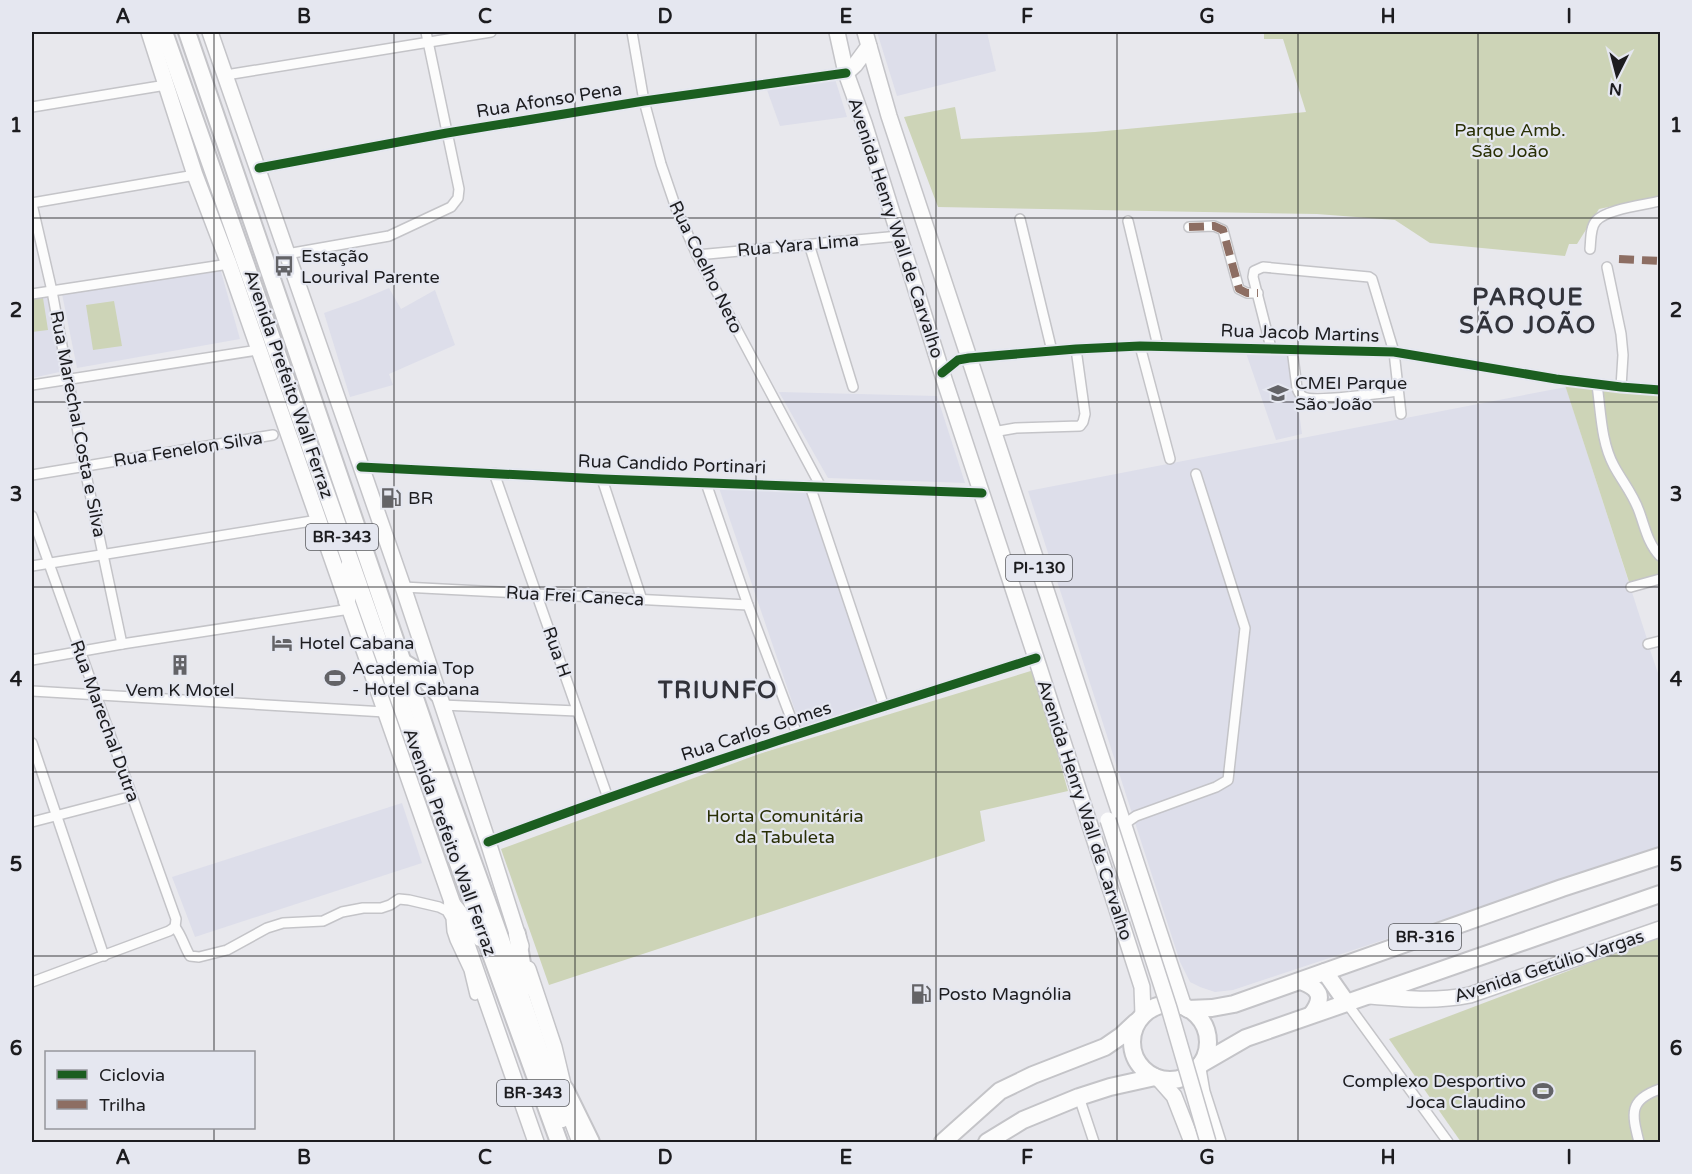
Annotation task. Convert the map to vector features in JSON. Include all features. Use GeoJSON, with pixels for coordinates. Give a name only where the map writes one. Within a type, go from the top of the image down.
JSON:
{"type":"FeatureCollection","features":[{"type":"Feature","properties":{"kind":"highway"},"geometry":{"type":"LineString","coordinates":[[149,32],[166,36]]}},
{"type":"Feature","properties":{"kind":"highway","name":"Avenida Prefeito Wall Ferraz"},"geometry":{"type":"LineString","coordinates":[[187,32],[457,821],[526,1011],[529,1040]]}},
{"type":"Feature","properties":{"kind":"highway","name":"Avenida Prefeito Wall Ferraz"},"geometry":{"type":"LineString","coordinates":[[166,36],[488,949],[551,1085],[570,1143]]}},
{"type":"Feature","properties":{"kind":"highway"},"geometry":{"type":"LineString","coordinates":[[348,605],[349,556]]}},
{"type":"Feature","properties":{"kind":"highway","name":"BR-343"},"geometry":{"type":"LineString","coordinates":[[403,662],[418,671],[440,699]]}},
{"type":"Feature","properties":{"kind":"highway","name":"BR-316"},"geometry":{"type":"LineString","coordinates":[[943,1143],[1000,1091],[1033,1075],[1105,1047],[1152,1008],[1174,1004],[1186,1008],[1212,1008],[1234,1004],[1562,888],[1660,856]]}},
{"type":"Feature","properties":{"kind":"highway","name":"Avenida Getúlio Vargas"},"geometry":{"type":"LineString","coordinates":[[996,1140],[1023,1120],[1079,1097],[1153,1076],[1166,1080],[1180,1079],[1193,1073],[1202,1061],[1246,1038],[1660,894]]}},
{"type":"Feature","properties":{"kind":"highway"},"geometry":{"type":"LineString","coordinates":[[454,913],[488,949]]}},
{"type":"Feature","properties":{"kind":"highway"},"geometry":{"type":"LineString","coordinates":[[517,934],[529,1040]]}},
{"type":"Feature","properties":{"kind":"highway"},"geometry":{"type":"LineString","coordinates":[[1325,972],[1346,1002]]}},
{"type":"Feature","properties":{"kind":"highway"},"geometry":{"type":"LineString","coordinates":[[1301,981],[1312,986],[1319,994],[1319,1003],[1312,1014]]}},
{"type":"Feature","properties":{"kind":"highway","name":"Avenida Henry Wall de Carvalho"},"geometry":{"type":"LineString","coordinates":[[1186,1008],[1198,1016],[1205,1027],[1208,1039],[1202,1061]]}},
{"type":"Feature","properties":{"kind":"highway","name":"Avenida Henry Wall de Carvalho"},"geometry":{"type":"LineString","coordinates":[[1142,1016],[1135,1026],[1132,1046],[1136,1060],[1153,1076]]}},
{"type":"Feature","properties":{"kind":"highway","name":"BR-343"},"geometry":{"type":"LineString","coordinates":[[529,1040],[528,1078],[550,1143]]}},
{"type":"Feature","properties":{"kind":"highway","name":"Avenida Prefeito Wall Ferraz"},"geometry":{"type":"LineString","coordinates":[[551,1085],[559,1143]]}},
{"type":"Feature","properties":{"kind":"highway"},"geometry":{"type":"LineString","coordinates":[[551,1085],[591,1143]]}},
{"type":"Feature","properties":{"kind":"main road","name":"Avenida Prefeito Wall Ferraz"},"geometry":{"type":"LineString","coordinates":[[149,32],[195,175],[229,264],[536,1143]]}},
{"type":"Feature","properties":{"kind":"main road","name":"Avenida Prefeito Wall Ferraz"},"geometry":{"type":"LineString","coordinates":[[210,32],[403,586],[488,842],[554,1047],[551,1085],[571,1118],[580,1143]]}},
{"type":"Feature","properties":{"kind":"main road","name":"Avenida Henry Wall de Carvalho"},"geometry":{"type":"LineString","coordinates":[[837,32],[846,72],[942,373],[1142,987],[1142,1016]]}},
{"type":"Feature","properties":{"kind":"main road","name":"Avenida Henry Wall de Carvalho"},"geometry":{"type":"LineString","coordinates":[[867,39],[889,116],[1108,779],[1111,822],[1186,1008]]}},
{"type":"Feature","properties":{"kind":"main road"},"geometry":{"type":"LineString","coordinates":[[846,72],[855,65],[867,39]]}},
{"type":"Feature","properties":{"kind":"main road"},"geometry":{"type":"LineString","coordinates":[[1079,791],[1111,822],[1208,1143]]}},
{"type":"Feature","properties":{"kind":"main road"},"geometry":{"type":"LineString","coordinates":[[1111,822],[1200,1143]]}},
{"type":"Feature","properties":{"kind":"main road","name":"Avenida Getúlio Vargas"},"geometry":{"type":"LineString","coordinates":[[1366,996],[1425,1000],[1470,995],[1660,929]]}},
{"type":"Feature","properties":{"kind":"main road"},"geometry":{"type":"LineString","coordinates":[[1202,1061],[1202,1092],[1218,1143]]}},
{"type":"Feature","properties":{"kind":"main road"},"geometry":{"type":"LineString","coordinates":[[1153,1076],[1174,1096],[1192,1143]]}},
{"type":"Feature","properties":{"kind":"street"},"geometry":{"type":"LineString","coordinates":[[226,75],[428,37],[491,32]]}},
{"type":"Feature","properties":{"kind":"street","name":"Rua Coelho Neto"},"geometry":{"type":"LineString","coordinates":[[632,32],[645,101],[668,187],[697,255],[821,487]]}},
{"type":"Feature","properties":{"kind":"street"},"geometry":{"type":"LineString","coordinates":[[287,254],[389,236],[451,207],[456,202],[459,189],[428,37]]}},
{"type":"Feature","properties":{"kind":"street","name":"Rua Afonso Pena"},"geometry":{"type":"LineString","coordinates":[[259,168],[447,133],[846,72]]}},
{"type":"Feature","properties":{"kind":"street"},"geometry":{"type":"LineString","coordinates":[[32,107],[166,85]]}},
{"type":"Feature","properties":{"kind":"street"},"geometry":{"type":"LineString","coordinates":[[32,204],[195,175]]}},
{"type":"Feature","properties":{"kind":"street"},"geometry":{"type":"LineString","coordinates":[[1590,249],[1592,229],[1597,220],[1610,213],[1660,201]]}},
{"type":"Feature","properties":{"kind":"street","name":"Rua Marechal Costa e Silva"},"geometry":{"type":"LineString","coordinates":[[32,204],[52,291],[84,465],[122,644]]}},
{"type":"Feature","properties":{"kind":"street"},"geometry":{"type":"LineString","coordinates":[[1020,219],[1052,351]]}},
{"type":"Feature","properties":{"kind":"street"},"geometry":{"type":"LineString","coordinates":[[1128,221],[1158,346]]}},
{"type":"Feature","properties":{"kind":"street"},"geometry":{"type":"LineString","coordinates":[[1189,227],[1214,226],[1223,230],[1239,289],[1247,293],[1258,293]]}},
{"type":"Feature","properties":{"kind":"street","name":"Rua Yara Lima"},"geometry":{"type":"LineString","coordinates":[[697,255],[899,236]]}},
{"type":"Feature","properties":{"kind":"street"},"geometry":{"type":"LineString","coordinates":[[809,244],[853,387]]}},
{"type":"Feature","properties":{"kind":"street"},"geometry":{"type":"LineString","coordinates":[[32,294],[229,264]]}},
{"type":"Feature","properties":{"kind":"street"},"geometry":{"type":"LineString","coordinates":[[1271,348],[1253,277],[1256,269],[1263,267],[1369,277],[1372,279],[1394,352],[1401,414]]}},
{"type":"Feature","properties":{"kind":"street"},"geometry":{"type":"LineString","coordinates":[[1607,267],[1621,334],[1623,355],[1621,387]]}},
{"type":"Feature","properties":{"kind":"street"},"geometry":{"type":"LineString","coordinates":[[1140,346],[1170,459]]}},
{"type":"Feature","properties":{"kind":"street","name":"Rua Jacob Martins"},"geometry":{"type":"LineString","coordinates":[[942,373],[958,360],[969,358],[1076,349],[1140,346],[1271,348],[1394,352],[1597,385],[1660,390]]}},
{"type":"Feature","properties":{"kind":"street"},"geometry":{"type":"LineString","coordinates":[[993,432],[1016,428],[1080,426],[1085,414],[1076,349]]}},
{"type":"Feature","properties":{"kind":"street"},"geometry":{"type":"LineString","coordinates":[[1292,349],[1297,388],[1304,397],[1338,397],[1398,391]]}},
{"type":"Feature","properties":{"kind":"street"},"geometry":{"type":"LineString","coordinates":[[32,385],[258,350]]}},
{"type":"Feature","properties":{"kind":"street"},"geometry":{"type":"LineString","coordinates":[[1597,385],[1608,451],[1614,467],[1639,510],[1644,530],[1660,556]]}},
{"type":"Feature","properties":{"kind":"street","name":"Rua Fenelon Silva"},"geometry":{"type":"LineString","coordinates":[[32,475],[273,435]]}},
{"type":"Feature","properties":{"kind":"street","name":"Rua Candido Portinari"},"geometry":{"type":"LineString","coordinates":[[361,467],[602,479],[982,493]]}},
{"type":"Feature","properties":{"kind":"street","name":"Rua H"},"geometry":{"type":"LineString","coordinates":[[495,473],[608,798]]}},
{"type":"Feature","properties":{"kind":"street"},"geometry":{"type":"LineString","coordinates":[[1111,822],[1136,816],[1216,787],[1228,780],[1245,628],[1196,474]]}},
{"type":"Feature","properties":{"kind":"street"},"geometry":{"type":"LineString","coordinates":[[602,479],[642,600]]}},
{"type":"Feature","properties":{"kind":"street"},"geometry":{"type":"LineString","coordinates":[[706,483],[748,605],[797,734]]}},
{"type":"Feature","properties":{"kind":"street"},"geometry":{"type":"LineString","coordinates":[[810,486],[884,707]]}},
{"type":"Feature","properties":{"kind":"street","name":"Rua Marechal Dutra"},"geometry":{"type":"LineString","coordinates":[[32,516],[176,919],[175,927],[181,934],[190,956],[199,957],[227,950],[267,928],[283,923],[323,921],[342,912],[363,908],[381,908],[399,899],[439,907],[454,913]]}},
{"type":"Feature","properties":{"kind":"street"},"geometry":{"type":"LineString","coordinates":[[32,566],[318,520]]}},
{"type":"Feature","properties":{"kind":"street"},"geometry":{"type":"LineString","coordinates":[[1630,587],[1660,579]]}},
{"type":"Feature","properties":{"kind":"street","name":"Rua Frei Caneca"},"geometry":{"type":"LineString","coordinates":[[403,586],[748,605]]}},
{"type":"Feature","properties":{"kind":"street"},"geometry":{"type":"LineString","coordinates":[[32,660],[348,605]]}},
{"type":"Feature","properties":{"kind":"street"},"geometry":{"type":"LineString","coordinates":[[1648,644],[1660,641]]}},
{"type":"Feature","properties":{"kind":"street","name":"Rua Carlos Gomes"},"geometry":{"type":"LineString","coordinates":[[488,842],[608,798],[797,734],[1036,658]]}},
{"type":"Feature","properties":{"kind":"street"},"geometry":{"type":"LineString","coordinates":[[32,691],[385,712]]}},
{"type":"Feature","properties":{"kind":"street"},"geometry":{"type":"LineString","coordinates":[[440,699],[577,711]]}},
{"type":"Feature","properties":{"kind":"street"},"geometry":{"type":"LineString","coordinates":[[32,743],[104,956]]}},
{"type":"Feature","properties":{"kind":"street"},"geometry":{"type":"LineString","coordinates":[[32,822],[132,796]]}},
{"type":"Feature","properties":{"kind":"street"},"geometry":{"type":"LineString","coordinates":[[454,913],[452,931],[469,970],[475,995]]}},
{"type":"Feature","properties":{"kind":"street"},"geometry":{"type":"LineString","coordinates":[[32,981],[104,956],[175,927]]}},
{"type":"Feature","properties":{"kind":"street"},"geometry":{"type":"LineString","coordinates":[[1346,1002],[1448,1143]]}},
{"type":"Feature","properties":{"kind":"street"},"geometry":{"type":"LineString","coordinates":[[1639,1143],[1634,1117],[1636,1105],[1643,1097],[1660,1089]]}},
{"type":"Feature","properties":{"kind":"street"},"geometry":{"type":"LineString","coordinates":[[1079,1097],[1094,1143]]}},
{"type":"Feature","properties":{"kind":"shaded area"},"geometry":{"type":"Polygon","coordinates":[[[877,32],[987,32],[996,71],[897,96],[877,32]]]}},
{"type":"Feature","properties":{"kind":"shaded area"},"geometry":{"type":"Polygon","coordinates":[[[835,79],[847,117],[780,126],[767,90],[835,79]]]}},
{"type":"Feature","properties":{"kind":"shaded area"},"geometry":{"type":"Polygon","coordinates":[[[220,268],[240,339],[77,368],[62,294],[220,268]]]}},
{"type":"Feature","properties":{"kind":"shaded area"},"geometry":{"type":"Polygon","coordinates":[[[389,288],[401,309],[435,290],[455,345],[389,374],[393,385],[350,397],[324,313],[389,288]]]}},
{"type":"Feature","properties":{"kind":"shaded area"},"geometry":{"type":"Polygon","coordinates":[[[47,293],[64,371],[32,378],[32,295],[47,293]]]}},
{"type":"Feature","properties":{"kind":"shaded area","name":"CMEI Parque São João"},"geometry":{"type":"Polygon","coordinates":[[[1246,353],[1291,353],[1302,434],[1276,440],[1246,353]]]}},
{"type":"Feature","properties":{"kind":"shaded area"},"geometry":{"type":"Polygon","coordinates":[[[1566,387],[1660,679],[1660,848],[1233,990],[1215,992],[1190,982],[1180,962],[1028,491],[1566,387]]]}},
{"type":"Feature","properties":{"kind":"shaded area"},"geometry":{"type":"Polygon","coordinates":[[[779,392],[937,396],[965,483],[828,478],[779,392]]]}},
{"type":"Feature","properties":{"kind":"shaded area"},"geometry":{"type":"Polygon","coordinates":[[[718,485],[806,489],[879,702],[801,728],[718,485]]]}},
{"type":"Feature","properties":{"kind":"shaded area"},"geometry":{"type":"Polygon","coordinates":[[[402,803],[422,863],[195,937],[172,877],[402,803]]]}},
{"type":"Feature","properties":{"kind":"green space","name":"Parque Amb. São João"},"geometry":{"type":"Polygon","coordinates":[[[1264,32],[1660,32],[1660,196],[1599,209],[1577,244],[1569,244],[1565,256],[1430,243],[1395,220],[1317,214],[938,207],[904,117],[955,107],[961,139],[1095,132],[1306,112],[1283,39],[1264,39],[1264,32]]]}},
{"type":"Feature","properties":{"kind":"green space"},"geometry":{"type":"Polygon","coordinates":[[[43,298],[48,330],[32,332],[32,299],[43,298]]]}},
{"type":"Feature","properties":{"kind":"green space"},"geometry":{"type":"Polygon","coordinates":[[[114,301],[122,346],[93,350],[86,305],[114,301]]]}},
{"type":"Feature","properties":{"kind":"green space"},"geometry":{"type":"Polygon","coordinates":[[[1564,382],[1660,392],[1660,578],[1630,585],[1564,382]]]}},
{"type":"Feature","properties":{"kind":"green space","name":"Horta Comunitária da Tabuleta"},"geometry":{"type":"Polygon","coordinates":[[[1034,670],[1068,791],[980,811],[985,841],[549,985],[501,849],[759,754],[1034,670]]]}},
{"type":"Feature","properties":{"kind":"green space","name":"Complexo Desportivo Joca Claudino"},"geometry":{"type":"Polygon","coordinates":[[[1660,936],[1660,1142],[1461,1142],[1389,1039],[1660,936]]]}},
{"type":"Feature","properties":{"kind":"marked path"},"geometry":{"type":"LineString","coordinates":[[1189,227],[1214,226],[1223,230],[1239,289],[1247,293],[1258,293]]}},
{"type":"Feature","properties":{"kind":"marked path"},"geometry":{"type":"LineString","coordinates":[[1619,259],[1660,261]]}},
{"type":"Feature","properties":{"kind":"cycle path"},"geometry":{"type":"LineString","coordinates":[[259,168],[447,133],[644,101],[846,73]]}},
{"type":"Feature","properties":{"kind":"cycle path"},"geometry":{"type":"LineString","coordinates":[[942,373],[958,360],[969,358],[1140,346],[1394,352],[1556,379],[1660,390]]}},
{"type":"Feature","properties":{"kind":"cycle path"},"geometry":{"type":"LineString","coordinates":[[361,467],[602,479],[982,493]]}},
{"type":"Feature","properties":{"kind":"cycle path"},"geometry":{"type":"LineString","coordinates":[[488,842],[692,769],[1036,658]]}},
{"type":"Feature","properties":{"kind":"place","name":"Estação Lourival Parente"},"geometry":{"type":"Point","coordinates":[284,266]}},
{"type":"Feature","properties":{"kind":"place","name":"CMEI Parque São João"},"geometry":{"type":"Point","coordinates":[1278,393]}},
{"type":"Feature","properties":{"kind":"place","name":"BR"},"geometry":{"type":"Point","coordinates":[391,498]}},
{"type":"Feature","properties":{"kind":"place","name":"Hotel Cabana"},"geometry":{"type":"Point","coordinates":[282,643]}},
{"type":"Feature","properties":{"kind":"place","name":"Vem K Motel"},"geometry":{"type":"Point","coordinates":[180,665]}},
{"type":"Feature","properties":{"kind":"place","name":"Academia Top - Hotel Cabana"},"geometry":{"type":"Point","coordinates":[335,678]}},
{"type":"Feature","properties":{"kind":"place","name":"Posto Magnólia"},"geometry":{"type":"Point","coordinates":[921,994]}},
{"type":"Feature","properties":{"kind":"place","name":"Complexo Desportivo Joca Claudino"},"geometry":{"type":"Point","coordinates":[1543,1091]}},
{"type":"Feature","properties":{"kind":"district","name":"PARQUE SÃO JOÃO"},"geometry":{"type":"Point","coordinates":[1528,311]}},
{"type":"Feature","properties":{"kind":"district","name":"TRIUNFO"},"geometry":{"type":"Point","coordinates":[718,690]}}]}
